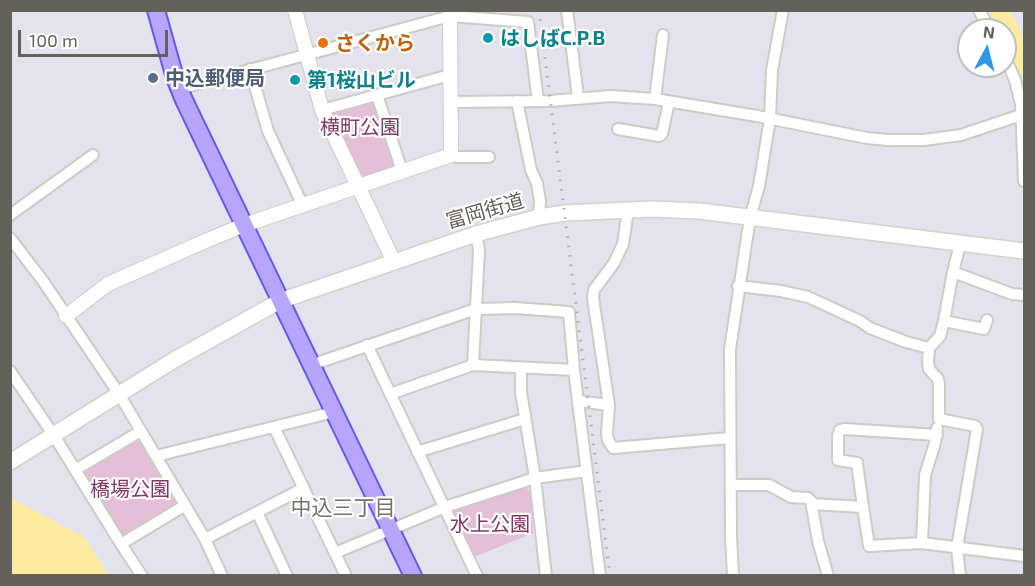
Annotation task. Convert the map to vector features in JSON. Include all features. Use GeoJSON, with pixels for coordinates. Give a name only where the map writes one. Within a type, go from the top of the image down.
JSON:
{"type":"FeatureCollection","features":[{"type":"Feature","properties":{"kind":"main road"},"geometry":{"type":"LineString","coordinates":[[156,10],[179,89],[413,576]]}},
{"type":"Feature","properties":{"kind":"main road","name":"富岡街道"},"geometry":{"type":"LineString","coordinates":[[10,462],[174,360],[280,301],[476,234],[539,217],[565,213],[628,210],[699,211],[1024,251]]}},
{"type":"Feature","properties":{"kind":"street"},"geometry":{"type":"LineString","coordinates":[[295,10],[322,110],[394,262]]}},
{"type":"Feature","properties":{"kind":"street"},"geometry":{"type":"LineString","coordinates":[[567,10],[578,98]]}},
{"type":"Feature","properties":{"kind":"street"},"geometry":{"type":"LineString","coordinates":[[733,576],[729,438],[730,349],[738,286],[750,218],[759,186],[770,119],[772,70],[783,10]]}},
{"type":"Feature","properties":{"kind":"street"},"geometry":{"type":"LineString","coordinates":[[179,89],[450,13],[528,22],[538,101]]}},
{"type":"Feature","properties":{"kind":"street"},"geometry":{"type":"LineString","coordinates":[[450,13],[451,155]]}},
{"type":"Feature","properties":{"kind":"street"},"geometry":{"type":"LineString","coordinates":[[655,99],[663,35]]}},
{"type":"Feature","properties":{"kind":"street"},"geometry":{"type":"LineString","coordinates":[[250,69],[268,131],[303,206]]}},
{"type":"Feature","properties":{"kind":"street"},"geometry":{"type":"LineString","coordinates":[[322,110],[450,75]]}},
{"type":"Feature","properties":{"kind":"street"},"geometry":{"type":"LineString","coordinates":[[1014,78],[1023,114],[1024,181]]}},
{"type":"Feature","properties":{"kind":"street"},"geometry":{"type":"LineString","coordinates":[[377,95],[402,171]]}},
{"type":"Feature","properties":{"kind":"street"},"geometry":{"type":"LineString","coordinates":[[451,102],[538,101],[611,96],[655,99],[867,138],[924,140],[961,135],[1023,114]]}},
{"type":"Feature","properties":{"kind":"street"},"geometry":{"type":"LineString","coordinates":[[517,101],[531,170],[537,183],[540,201],[539,217]]}},
{"type":"Feature","properties":{"kind":"street"},"geometry":{"type":"LineString","coordinates":[[618,129],[659,136],[662,134],[669,102]]}},
{"type":"Feature","properties":{"kind":"street"},"geometry":{"type":"LineString","coordinates":[[66,316],[108,284],[244,225],[451,155],[457,158],[489,157]]}},
{"type":"Feature","properties":{"kind":"street"},"geometry":{"type":"LineString","coordinates":[[10,215],[93,156]]}},
{"type":"Feature","properties":{"kind":"street"},"geometry":{"type":"LineString","coordinates":[[628,210],[623,244],[614,263],[594,290],[593,298],[609,405],[607,433],[613,448],[729,438]]}},
{"type":"Feature","properties":{"kind":"street"},"geometry":{"type":"LineString","coordinates":[[473,365],[479,250],[476,234]]}},
{"type":"Feature","properties":{"kind":"street"},"geometry":{"type":"LineString","coordinates":[[10,238],[119,394],[205,539],[222,576]]}},
{"type":"Feature","properties":{"kind":"street"},"geometry":{"type":"LineString","coordinates":[[922,543],[925,475],[937,435],[939,419],[939,384],[938,379],[929,369],[929,348],[940,336],[945,321],[960,244]]}},
{"type":"Feature","properties":{"kind":"street"},"geometry":{"type":"LineString","coordinates":[[953,272],[1012,294],[1024,295]]}},
{"type":"Feature","properties":{"kind":"street"},"geometry":{"type":"LineString","coordinates":[[738,286],[808,297],[861,321],[870,328],[929,348]]}},
{"type":"Feature","properties":{"kind":"street"},"geometry":{"type":"LineString","coordinates":[[311,365],[476,309],[515,308],[569,312],[600,576]]}},
{"type":"Feature","properties":{"kind":"street"},"geometry":{"type":"LineString","coordinates":[[945,321],[984,329],[987,320]]}},
{"type":"Feature","properties":{"kind":"street"},"geometry":{"type":"LineString","coordinates":[[367,345],[477,576]]}},
{"type":"Feature","properties":{"kind":"street"},"geometry":{"type":"LineString","coordinates":[[390,394],[473,365],[574,370]]}},
{"type":"Feature","properties":{"kind":"street"},"geometry":{"type":"LineString","coordinates":[[521,368],[521,392],[535,478],[546,576]]}},
{"type":"Feature","properties":{"kind":"street"},"geometry":{"type":"LineString","coordinates":[[10,370],[49,437],[75,470],[142,576]]}},
{"type":"Feature","properties":{"kind":"street"},"geometry":{"type":"LineString","coordinates":[[578,401],[609,405]]}},
{"type":"Feature","properties":{"kind":"street"},"geometry":{"type":"LineString","coordinates":[[156,456],[334,412]]}},
{"type":"Feature","properties":{"kind":"street"},"geometry":{"type":"LineString","coordinates":[[417,452],[525,419]]}},
{"type":"Feature","properties":{"kind":"street"},"geometry":{"type":"LineString","coordinates":[[939,419],[975,426],[977,429],[957,548],[960,576]]}},
{"type":"Feature","properties":{"kind":"street"},"geometry":{"type":"LineString","coordinates":[[274,427],[346,576]]}},
{"type":"Feature","properties":{"kind":"street"},"geometry":{"type":"LineString","coordinates":[[937,435],[840,430],[837,460],[857,464],[869,546],[922,543],[1024,556]]}},
{"type":"Feature","properties":{"kind":"street"},"geometry":{"type":"LineString","coordinates":[[75,470],[141,431]]}},
{"type":"Feature","properties":{"kind":"street"},"geometry":{"type":"LineString","coordinates":[[335,553],[445,507],[535,478],[587,471]]}},
{"type":"Feature","properties":{"kind":"street"},"geometry":{"type":"LineString","coordinates":[[731,484],[774,486],[790,497],[808,498],[812,504],[818,542],[828,576]]}},
{"type":"Feature","properties":{"kind":"street"},"geometry":{"type":"LineString","coordinates":[[205,539],[304,488]]}},
{"type":"Feature","properties":{"kind":"street"},"geometry":{"type":"LineString","coordinates":[[812,504],[863,507]]}},
{"type":"Feature","properties":{"kind":"street"},"geometry":{"type":"LineString","coordinates":[[121,544],[184,506]]}},
{"type":"Feature","properties":{"kind":"street"},"geometry":{"type":"LineString","coordinates":[[257,512],[287,576]]}},
{"type":"Feature","properties":{"kind":"green space","name":"横町公園"},"geometry":{"type":"Polygon","coordinates":[[[371,100],[376,104],[396,168],[366,178],[358,174],[329,114],[371,100]]]}},
{"type":"Feature","properties":{"kind":"green space","name":"橋場公園"},"geometry":{"type":"Polygon","coordinates":[[[134,440],[139,441],[175,501],[174,507],[127,536],[119,535],[81,475],[84,467],[134,440]]]}},
{"type":"Feature","properties":{"kind":"green space","name":"水上公園"},"geometry":{"type":"Polygon","coordinates":[[[524,486],[530,491],[533,533],[474,557],[451,510],[524,486]]]}},
{"type":"Feature","properties":{"kind":"shaded area"},"geometry":{"type":"Polygon","coordinates":[[[11,498],[84,537],[109,575],[11,575],[11,498]]]}},
{"type":"Feature","properties":{"kind":"waterway"},"geometry":{"type":"LineString","coordinates":[[999,10],[1010,30],[1024,66]]}},
{"type":"Feature","properties":{"kind":"railway"},"geometry":{"type":"LineString","coordinates":[[539,10],[610,576]]}},
{"type":"Feature","properties":{"kind":"place","name":"はしばC.P.B"},"geometry":{"type":"Point","coordinates":[488,38]}},
{"type":"Feature","properties":{"kind":"place","name":"さくから"},"geometry":{"type":"Point","coordinates":[323,43]}},
{"type":"Feature","properties":{"kind":"place","name":"中込郵便局"},"geometry":{"type":"Point","coordinates":[153,78]}},
{"type":"Feature","properties":{"kind":"place","name":"第1桜山ビル"},"geometry":{"type":"Point","coordinates":[295,80]}},
{"type":"Feature","properties":{"kind":"district","name":"中込三丁目"},"geometry":{"type":"Point","coordinates":[343,508]}}]}
